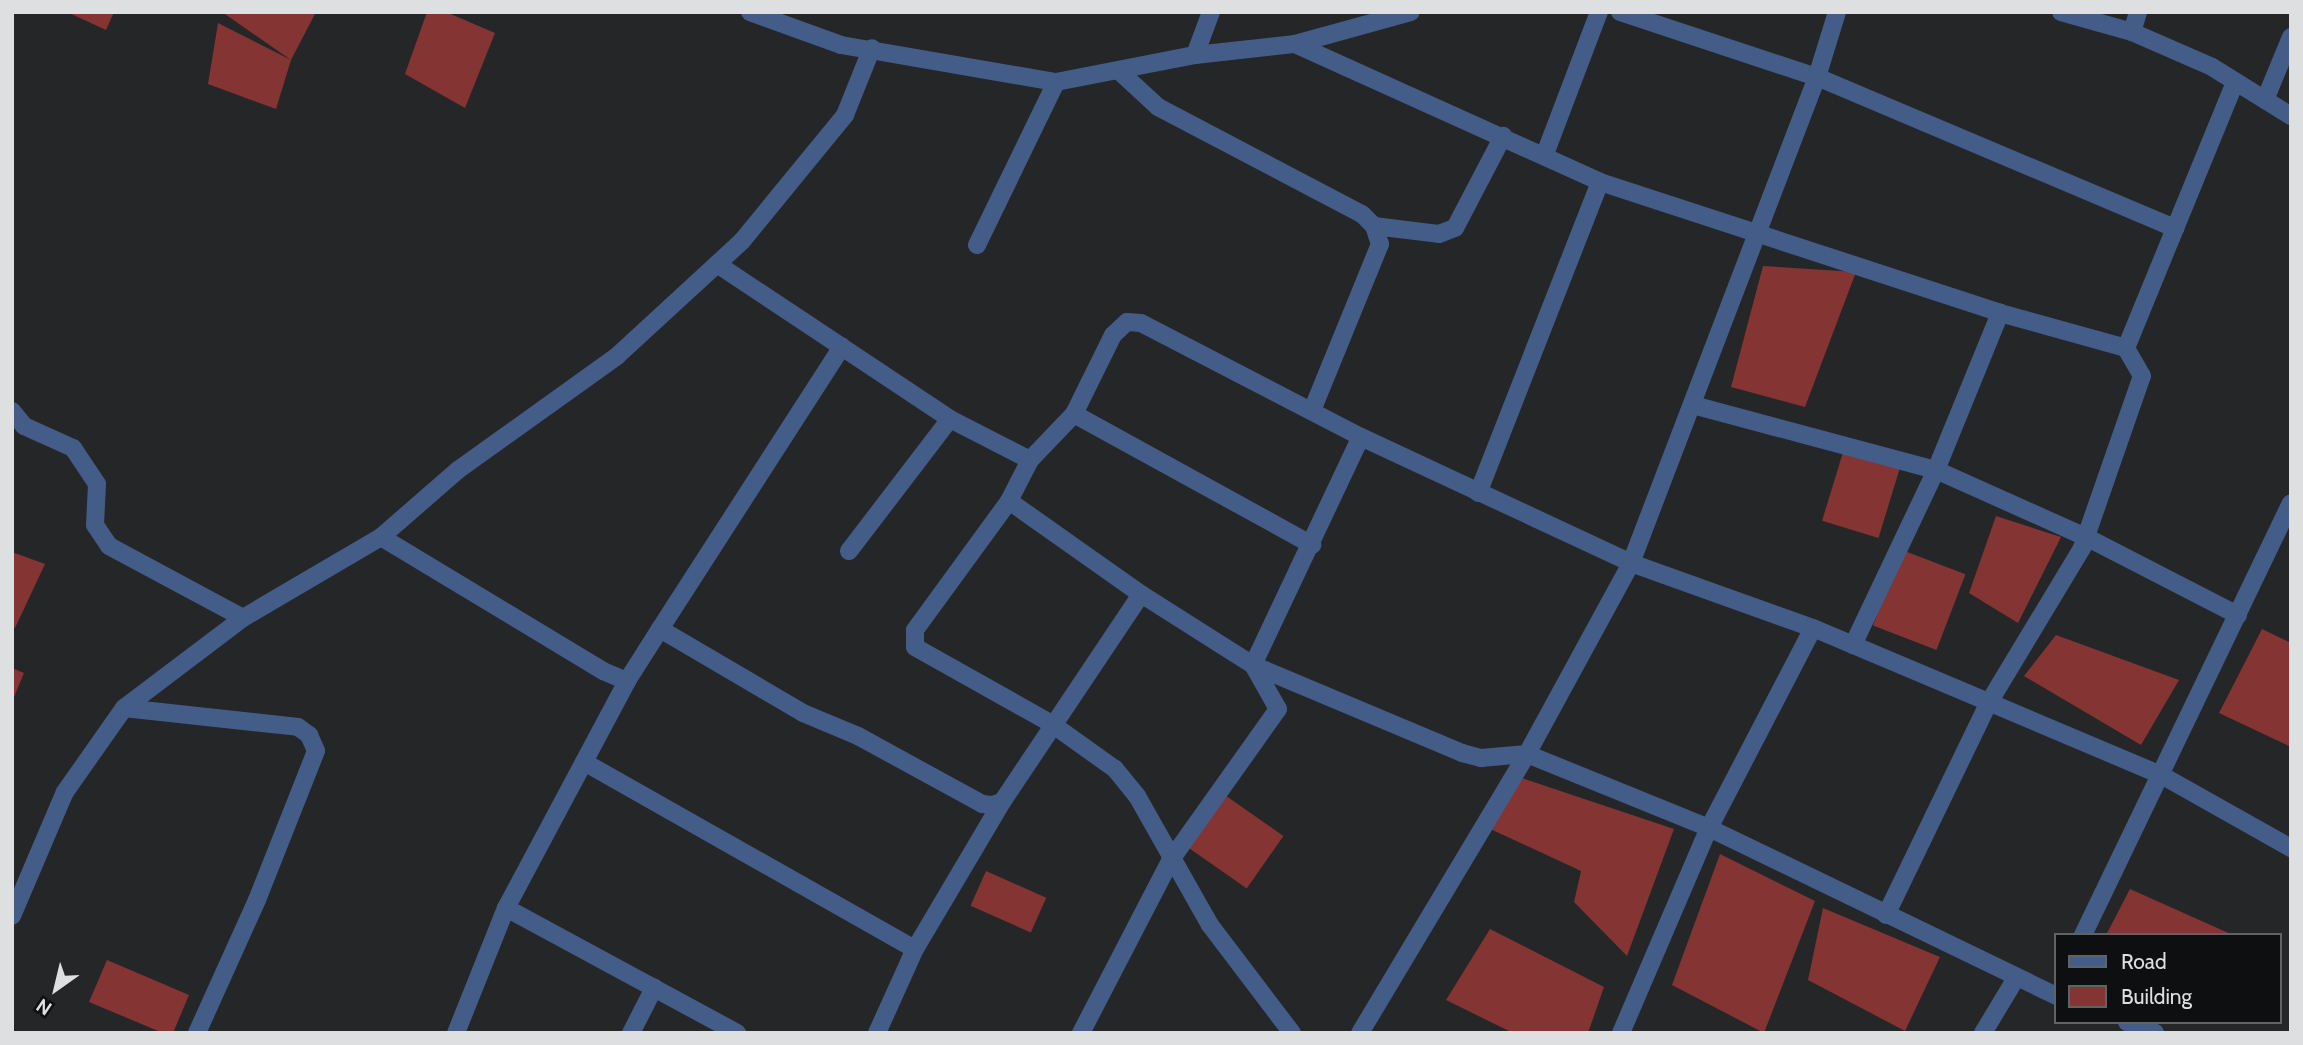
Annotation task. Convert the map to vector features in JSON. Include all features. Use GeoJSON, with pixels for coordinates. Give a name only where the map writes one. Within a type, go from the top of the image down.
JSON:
{"type":"FeatureCollection","features":[{"type":"Feature","properties":{"kind":"street"},"geometry":{"type":"LineString","coordinates":[[750,12],[841,45],[872,48],[1056,82],[1195,55],[1295,44],[1411,12]]}},
{"type":"Feature","properties":{"kind":"street"},"geometry":{"type":"LineString","coordinates":[[1195,55],[1211,12]]}},
{"type":"Feature","properties":{"kind":"street"},"geometry":{"type":"LineString","coordinates":[[1545,154],[1599,12]]}},
{"type":"Feature","properties":{"kind":"street"},"geometry":{"type":"LineString","coordinates":[[1620,12],[1817,77],[2175,228]]}},
{"type":"Feature","properties":{"kind":"street"},"geometry":{"type":"LineString","coordinates":[[1360,1033],[1527,754],[1631,564],[1693,405],[1755,232],[1817,77],[1837,12]]}},
{"type":"Feature","properties":{"kind":"street"},"geometry":{"type":"LineString","coordinates":[[2061,12],[2132,32],[2235,82],[2291,116]]}},
{"type":"Feature","properties":{"kind":"street"},"geometry":{"type":"LineString","coordinates":[[2132,32],[2138,12]]}},
{"type":"Feature","properties":{"kind":"street"},"geometry":{"type":"LineString","coordinates":[[2265,100],[2291,37]]}},
{"type":"Feature","properties":{"kind":"street"},"geometry":{"type":"LineString","coordinates":[[1295,44],[1545,154],[1600,182],[2000,313],[2126,348],[2142,376],[2086,537],[1988,704],[1886,915]]}},
{"type":"Feature","properties":{"kind":"street"},"geometry":{"type":"LineString","coordinates":[[12,916],[65,792],[124,708],[243,618],[381,537],[458,470],[617,356],[742,241],[845,114],[872,48]]}},
{"type":"Feature","properties":{"kind":"street"},"geometry":{"type":"LineString","coordinates":[[1119,71],[1158,107],[1362,214],[1374,226],[1380,244],[1312,411]]}},
{"type":"Feature","properties":{"kind":"street"},"geometry":{"type":"LineString","coordinates":[[977,244],[1056,82]]}},
{"type":"Feature","properties":{"kind":"street"},"geometry":{"type":"LineString","coordinates":[[2126,348],[2235,82]]}},
{"type":"Feature","properties":{"kind":"street"},"geometry":{"type":"LineString","coordinates":[[1374,226],[1439,234],[1455,228],[1503,136]]}},
{"type":"Feature","properties":{"kind":"street"},"geometry":{"type":"LineString","coordinates":[[1478,493],[1600,182]]}},
{"type":"Feature","properties":{"kind":"street"},"geometry":{"type":"LineString","coordinates":[[717,264],[950,419],[1030,460]]}},
{"type":"Feature","properties":{"kind":"street"},"geometry":{"type":"LineString","coordinates":[[1853,645],[1936,470],[2000,313]]}},
{"type":"Feature","properties":{"kind":"street"},"geometry":{"type":"LineString","coordinates":[[1292,1033],[1210,925],[1170,861],[1137,796],[1115,769],[1052,724],[915,647],[915,630],[1009,500],[1030,460],[1074,414],[1113,335],[1127,322],[1141,323],[1361,436],[1631,564],[1813,628],[2163,776],[2291,848]]}},
{"type":"Feature","properties":{"kind":"street"},"geometry":{"type":"LineString","coordinates":[[456,1033],[506,908],[627,681],[842,347]]}},
{"type":"Feature","properties":{"kind":"street"},"geometry":{"type":"LineString","coordinates":[[1693,405],[1936,470],[2086,537],[2238,615]]}},
{"type":"Feature","properties":{"kind":"street"},"geometry":{"type":"LineString","coordinates":[[12,411],[24,426],[73,448],[97,484],[95,525],[109,546],[243,618]]}},
{"type":"Feature","properties":{"kind":"street"},"geometry":{"type":"LineString","coordinates":[[1074,414],[1312,545]]}},
{"type":"Feature","properties":{"kind":"street"},"geometry":{"type":"LineString","coordinates":[[849,551],[950,419]]}},
{"type":"Feature","properties":{"kind":"street"},"geometry":{"type":"LineString","coordinates":[[1253,665],[1312,545],[1361,436]]}},
{"type":"Feature","properties":{"kind":"street"},"geometry":{"type":"LineString","coordinates":[[1009,500],[1141,594],[1253,665],[1462,753],[1481,758],[1527,754],[1709,828],[2016,978],[2054,993]]}},
{"type":"Feature","properties":{"kind":"street"},"geometry":{"type":"LineString","coordinates":[[2084,933],[2163,776],[2291,503]]}},
{"type":"Feature","properties":{"kind":"street"},"geometry":{"type":"LineString","coordinates":[[381,537],[512,620],[627,681]]}},
{"type":"Feature","properties":{"kind":"street"},"geometry":{"type":"LineString","coordinates":[[877,1033],[915,949],[1002,802],[1141,594]]}},
{"type":"Feature","properties":{"kind":"street"},"geometry":{"type":"LineString","coordinates":[[1621,1033],[1709,828],[1813,628]]}},
{"type":"Feature","properties":{"kind":"street"},"geometry":{"type":"LineString","coordinates":[[660,629],[803,713],[858,736],[982,804],[1002,802]]}},
{"type":"Feature","properties":{"kind":"street"},"geometry":{"type":"LineString","coordinates":[[1081,1033],[1170,861],[1278,709],[1253,665]]}},
{"type":"Feature","properties":{"kind":"street"},"geometry":{"type":"LineString","coordinates":[[124,708],[298,727],[309,735],[316,751],[197,1033]]}},
{"type":"Feature","properties":{"kind":"street"},"geometry":{"type":"LineString","coordinates":[[584,762],[915,949]]}},
{"type":"Feature","properties":{"kind":"street"},"geometry":{"type":"LineString","coordinates":[[506,908],[737,1033]]}},
{"type":"Feature","properties":{"kind":"street"},"geometry":{"type":"LineString","coordinates":[[1983,1033],[2016,978]]}},
{"type":"Feature","properties":{"kind":"street"},"geometry":{"type":"LineString","coordinates":[[631,1033],[654,988]]}},
{"type":"Feature","properties":{"kind":"street"},"geometry":{"type":"LineString","coordinates":[[2132,1024],[2155,1033]]}},
{"type":"Feature","properties":{"kind":"building"},"geometry":{"type":"Polygon","coordinates":[[[67,12],[114,12],[106,30],[67,12]]]}},
{"type":"Feature","properties":{"kind":"building"},"geometry":{"type":"Polygon","coordinates":[[[222,12],[316,12],[291,60],[222,12]]]}},
{"type":"Feature","properties":{"kind":"building"},"geometry":{"type":"Polygon","coordinates":[[[427,12],[446,12],[495,33],[465,108],[405,74],[427,12]]]}},
{"type":"Feature","properties":{"kind":"building"},"geometry":{"type":"Polygon","coordinates":[[[218,23],[291,60],[276,109],[208,84],[218,23]]]}},
{"type":"Feature","properties":{"kind":"building"},"geometry":{"type":"Polygon","coordinates":[[[1763,266],[1856,272],[1805,407],[1731,387],[1763,266]]]}},
{"type":"Feature","properties":{"kind":"building"},"geometry":{"type":"Polygon","coordinates":[[[1844,449],[1900,466],[1878,538],[1822,521],[1844,449]]]}},
{"type":"Feature","properties":{"kind":"building"},"geometry":{"type":"Polygon","coordinates":[[[1996,516],[2061,537],[2018,623],[1969,593],[1996,516]]]}},
{"type":"Feature","properties":{"kind":"building"},"geometry":{"type":"Polygon","coordinates":[[[1902,550],[1965,574],[1936,650],[1873,626],[1902,550]]]}},
{"type":"Feature","properties":{"kind":"building"},"geometry":{"type":"Polygon","coordinates":[[[12,552],[45,564],[15,628],[12,627],[12,552]]]}},
{"type":"Feature","properties":{"kind":"building"},"geometry":{"type":"Polygon","coordinates":[[[2262,629],[2291,643],[2291,747],[2219,713],[2262,629]]]}},
{"type":"Feature","properties":{"kind":"building"},"geometry":{"type":"Polygon","coordinates":[[[2056,635],[2179,680],[2141,745],[2024,676],[2056,635]]]}},
{"type":"Feature","properties":{"kind":"building"},"geometry":{"type":"Polygon","coordinates":[[[12,668],[24,673],[12,702],[12,668]]]}},
{"type":"Feature","properties":{"kind":"building"},"geometry":{"type":"Polygon","coordinates":[[[1522,778],[1674,829],[1627,956],[1574,902],[1581,871],[1486,827],[1522,778]]]}},
{"type":"Feature","properties":{"kind":"building"},"geometry":{"type":"Polygon","coordinates":[[[1222,793],[1283,836],[1247,888],[1185,845],[1222,793]]]}},
{"type":"Feature","properties":{"kind":"building"},"geometry":{"type":"Polygon","coordinates":[[[1720,854],[1815,901],[1764,1033],[1672,985],[1720,854]]]}},
{"type":"Feature","properties":{"kind":"building"},"geometry":{"type":"Polygon","coordinates":[[[986,871],[1046,898],[1031,933],[971,906],[986,871]]]}},
{"type":"Feature","properties":{"kind":"building"},"geometry":{"type":"Polygon","coordinates":[[[2130,889],[2229,933],[2107,933],[2130,889]]]}},
{"type":"Feature","properties":{"kind":"building"},"geometry":{"type":"Polygon","coordinates":[[[1823,908],[1940,957],[1905,1031],[1808,980],[1823,908]]]}},
{"type":"Feature","properties":{"kind":"building"},"geometry":{"type":"Polygon","coordinates":[[[1490,929],[1604,987],[1588,1033],[1513,1033],[1446,1000],[1490,929]]]}},
{"type":"Feature","properties":{"kind":"building"},"geometry":{"type":"Polygon","coordinates":[[[107,960],[189,995],[173,1033],[163,1033],[89,1002],[107,960]]]}}]}
